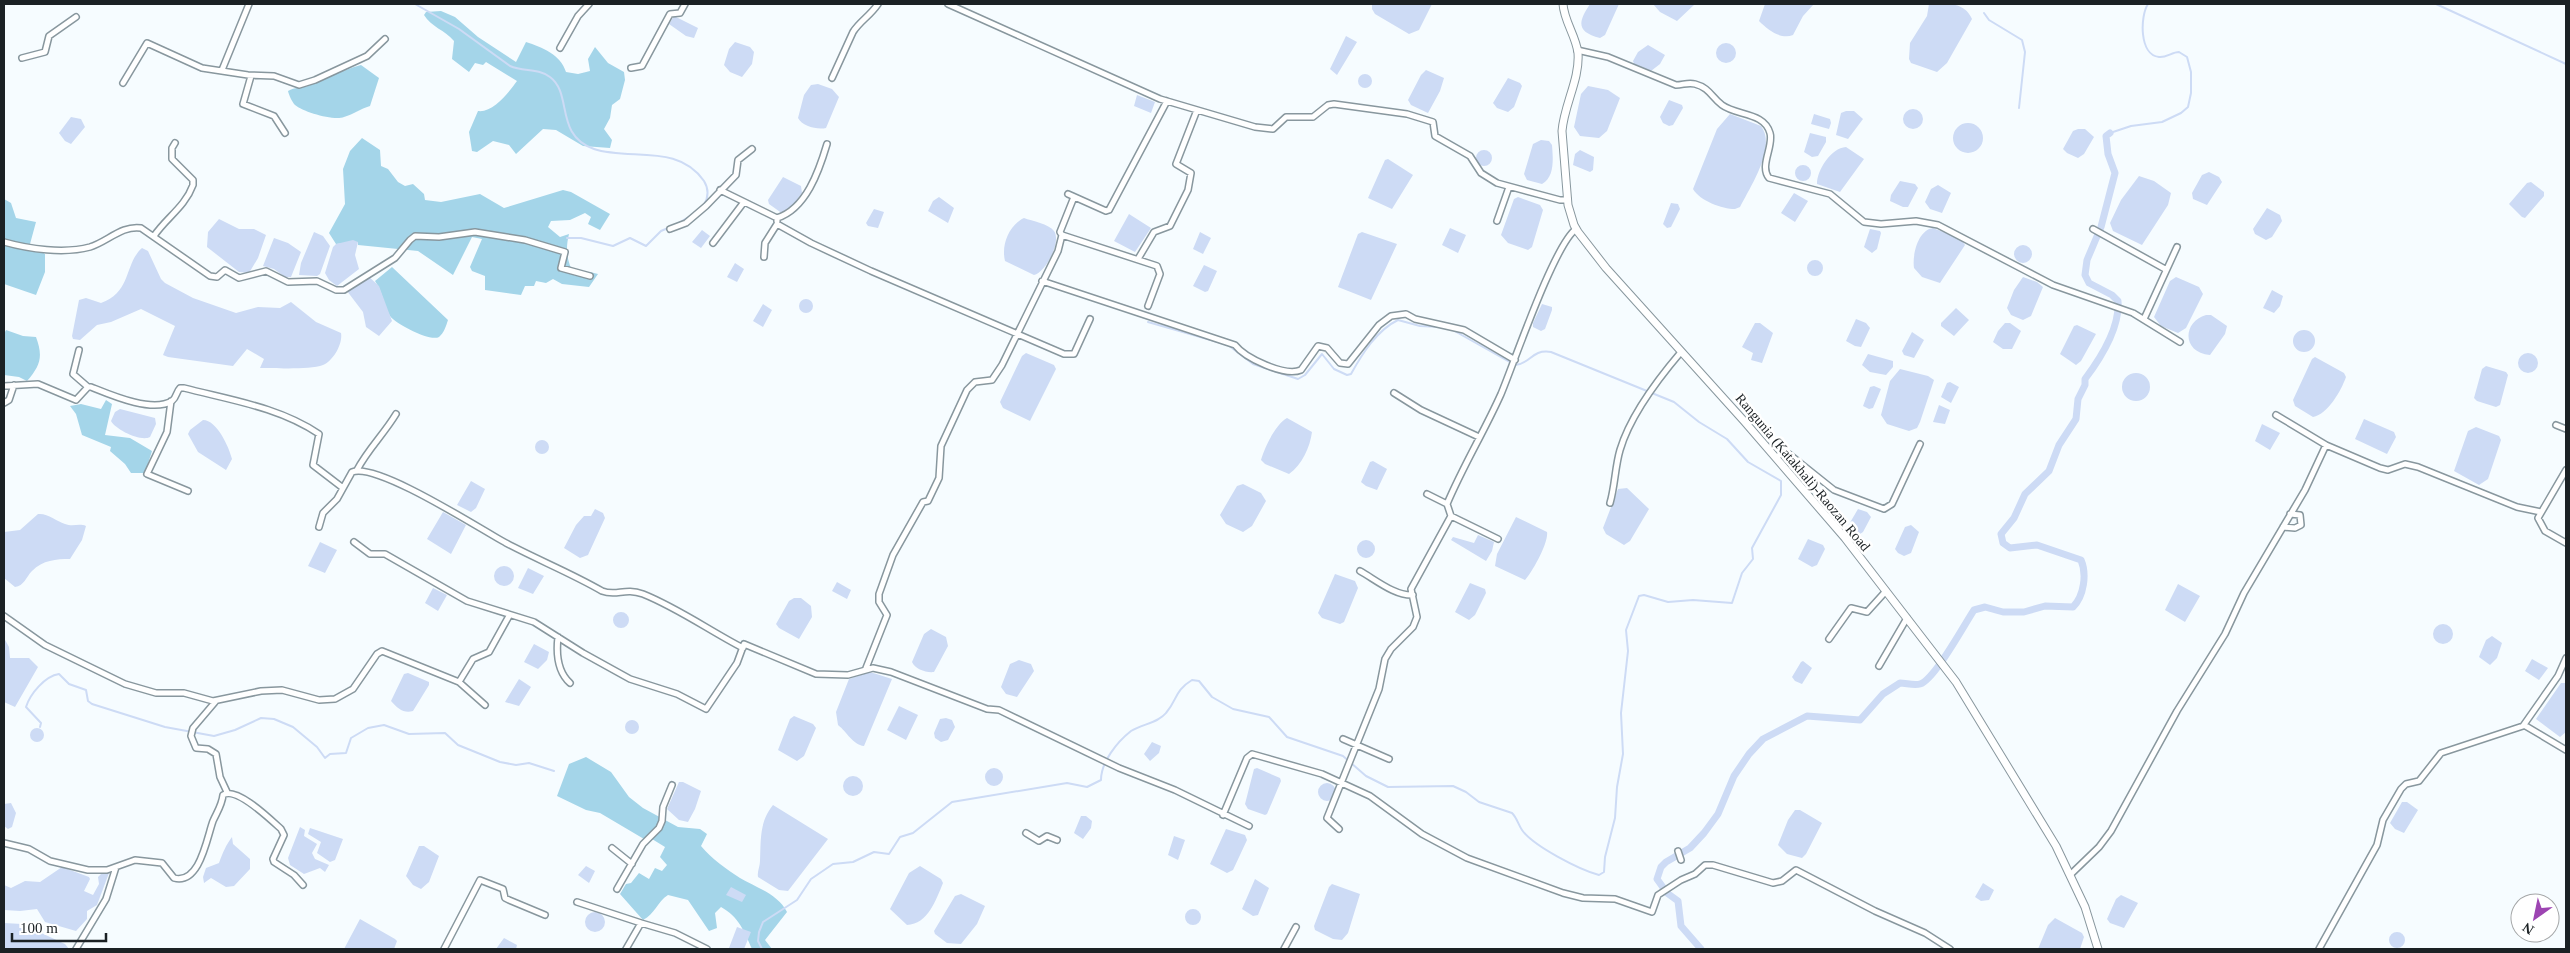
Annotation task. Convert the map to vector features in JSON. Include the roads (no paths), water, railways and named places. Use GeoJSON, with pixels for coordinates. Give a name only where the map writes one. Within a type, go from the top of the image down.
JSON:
{"type":"FeatureCollection","features":[{"type":"Feature","properties":{"kind":"main road","name":"Rangunia (Katakhali)-Raozan Road"},"geometry":{"type":"LineString","coordinates":[[1563,4],[1577,50],[1577,69],[1563,118],[1562,130],[1568,200],[1576,229],[1606,268],[1845,538],[1944,665],[2056,846],[2085,907],[2098,949]]}},
{"type":"Feature","properties":{"kind":"street"},"geometry":{"type":"LineString","coordinates":[[222,70],[249,4]]}},
{"type":"Feature","properties":{"kind":"street"},"geometry":{"type":"LineString","coordinates":[[560,48],[578,16],[589,4]]}},
{"type":"Feature","properties":{"kind":"street"},"geometry":{"type":"LineString","coordinates":[[631,68],[642,66],[670,14],[680,13],[686,4]]}},
{"type":"Feature","properties":{"kind":"street"},"geometry":{"type":"LineString","coordinates":[[832,78],[852,32],[856,26],[867,19],[878,4]]}},
{"type":"Feature","properties":{"kind":"street"},"geometry":{"type":"LineString","coordinates":[[948,4],[1071,60],[1168,101],[1269,129],[1276,127],[1286,117],[1313,117],[1328,105],[1334,104],[1407,114],[1433,122],[1435,136],[1470,156],[1480,173],[1488,179],[1509,187],[1568,200]]}},
{"type":"Feature","properties":{"kind":"street"},"geometry":{"type":"LineString","coordinates":[[22,58],[45,52],[49,36],[76,17]]}},
{"type":"Feature","properties":{"kind":"street"},"geometry":{"type":"LineString","coordinates":[[123,84],[147,43],[193,65],[251,76],[274,76],[294,84],[304,84],[367,56],[385,39]]}},
{"type":"Feature","properties":{"kind":"street"},"geometry":{"type":"LineString","coordinates":[[1577,50],[1608,57],[1676,85],[1688,82],[1696,84],[1709,90],[1720,104],[1761,120],[1767,124],[1771,135],[1765,171],[1769,178],[1830,194],[1864,222],[1881,224],[1916,221],[1938,225],[2044,281],[2133,313],[2180,342]]}},
{"type":"Feature","properties":{"kind":"street"},"geometry":{"type":"LineString","coordinates":[[251,76],[242,104],[274,116],[285,133]]}},
{"type":"Feature","properties":{"kind":"street"},"geometry":{"type":"LineString","coordinates":[[866,668],[887,615],[879,602],[879,594],[893,555],[923,502],[928,501],[939,478],[941,446],[967,390],[975,382],[988,381],[995,376],[1058,251],[1062,235],[1060,232],[1071,195],[1106,211],[1109,210],[1168,101]]}},
{"type":"Feature","properties":{"kind":"street"},"geometry":{"type":"LineString","coordinates":[[1138,259],[1154,232],[1170,226],[1188,190],[1191,173],[1176,164],[1197,110]]}},
{"type":"Feature","properties":{"kind":"street"},"geometry":{"type":"LineString","coordinates":[[154,236],[164,222],[179,209],[194,182],[172,159],[172,148],[175,143]]}},
{"type":"Feature","properties":{"kind":"street"},"geometry":{"type":"LineString","coordinates":[[764,257],[766,243],[777,221],[788,214],[799,202],[820,169],[826,144]]}},
{"type":"Feature","properties":{"kind":"street"},"geometry":{"type":"LineString","coordinates":[[670,229],[698,214],[736,175],[738,160],[752,149]]}},
{"type":"Feature","properties":{"kind":"street"},"geometry":{"type":"LineString","coordinates":[[1497,221],[1509,187]]}},
{"type":"Feature","properties":{"kind":"street"},"geometry":{"type":"LineString","coordinates":[[720,190],[777,221],[811,243],[1050,349],[1074,354],[1090,319]]}},
{"type":"Feature","properties":{"kind":"street"},"geometry":{"type":"LineString","coordinates":[[713,242],[744,202]]}},
{"type":"Feature","properties":{"kind":"street"},"geometry":{"type":"LineString","coordinates":[[4,242],[36,249],[88,247],[133,227],[141,228],[210,276],[217,277],[225,270],[239,278],[266,272],[284,281],[317,280],[336,290],[344,290],[358,279],[378,270],[395,258],[415,236],[439,237],[475,232],[524,240],[565,252],[561,268],[590,276]]}},
{"type":"Feature","properties":{"kind":"street"},"geometry":{"type":"LineString","coordinates":[[1498,539],[1451,516],[1447,504],[1515,360],[1548,280],[1570,236],[1576,229]]}},
{"type":"Feature","properties":{"kind":"street"},"geometry":{"type":"LineString","coordinates":[[2093,229],[2165,269]]}},
{"type":"Feature","properties":{"kind":"street"},"geometry":{"type":"LineString","coordinates":[[1062,235],[1154,264],[1159,271],[1148,306]]}},
{"type":"Feature","properties":{"kind":"street"},"geometry":{"type":"LineString","coordinates":[[2144,319],[2165,269],[2177,247]]}},
{"type":"Feature","properties":{"kind":"street"},"geometry":{"type":"LineString","coordinates":[[1042,281],[1235,345],[1250,358],[1292,372],[1301,370],[1318,346],[1327,348],[1340,363],[1348,364],[1379,325],[1391,316],[1406,314],[1415,319],[1464,330],[1515,360]]}},
{"type":"Feature","properties":{"kind":"street"},"geometry":{"type":"LineString","coordinates":[[80,350],[73,374],[88,387],[147,404],[159,405],[172,401]]}},
{"type":"Feature","properties":{"kind":"street"},"geometry":{"type":"LineString","coordinates":[[1610,504],[1619,452],[1632,421],[1646,398],[1681,352]]}},
{"type":"Feature","properties":{"kind":"street"},"geometry":{"type":"LineString","coordinates":[[4,386],[38,384],[76,400],[88,387]]}},
{"type":"Feature","properties":{"kind":"street"},"geometry":{"type":"LineString","coordinates":[[4,403],[10,400],[14,385]]}},
{"type":"Feature","properties":{"kind":"street"},"geometry":{"type":"LineString","coordinates":[[188,491],[147,474],[167,432],[172,401],[180,388],[262,408],[299,422],[319,434],[313,465],[343,488]]}},
{"type":"Feature","properties":{"kind":"street"},"geometry":{"type":"LineString","coordinates":[[1394,393],[1414,407],[1479,436]]}},
{"type":"Feature","properties":{"kind":"street"},"geometry":{"type":"LineString","coordinates":[[319,527],[322,513],[334,504],[352,472],[357,470],[365,455],[386,431],[396,414]]}},
{"type":"Feature","properties":{"kind":"street"},"geometry":{"type":"LineString","coordinates":[[2276,415],[2326,445],[2388,470],[2405,464],[2418,467],[2517,508],[2541,512]]}},
{"type":"Feature","properties":{"kind":"street"},"geometry":{"type":"LineString","coordinates":[[2556,425],[2566,429]]}},
{"type":"Feature","properties":{"kind":"street"},"geometry":{"type":"LineString","coordinates":[[1776,458],[1782,454],[1789,454],[1834,490],[1884,509],[1892,504],[1920,444]]}},
{"type":"Feature","properties":{"kind":"street"},"geometry":{"type":"LineString","coordinates":[[2070,875],[2099,847],[2111,832],[2177,711],[2206,662],[2221,641],[2244,593],[2283,527],[2326,445]]}},
{"type":"Feature","properties":{"kind":"street"},"geometry":{"type":"LineString","coordinates":[[357,470],[415,491],[506,543],[602,591],[616,594],[625,590],[643,594],[743,648]]}},
{"type":"Feature","properties":{"kind":"street"},"geometry":{"type":"LineString","coordinates":[[2566,470],[2538,518],[2540,526],[2566,542]]}},
{"type":"Feature","properties":{"kind":"street"},"geometry":{"type":"LineString","coordinates":[[1427,494],[1447,504]]}},
{"type":"Feature","properties":{"kind":"street"},"geometry":{"type":"LineString","coordinates":[[2283,527],[2295,528],[2300,525],[2300,515],[2290,514]]}},
{"type":"Feature","properties":{"kind":"street"},"geometry":{"type":"LineString","coordinates":[[1339,829],[1327,818],[1343,783],[1379,689],[1385,659],[1391,649],[1413,627],[1417,617],[1411,588],[1451,516]]}},
{"type":"Feature","properties":{"kind":"street"},"geometry":{"type":"LineString","coordinates":[[354,542],[370,554],[385,554],[467,600],[494,608],[509,616],[534,622],[583,653],[630,679],[677,694],[706,709],[725,682],[744,644],[816,674],[848,675],[866,668],[891,672],[979,706],[999,710],[1249,826]]}},
{"type":"Feature","properties":{"kind":"street"},"geometry":{"type":"LineString","coordinates":[[1360,571],[1397,592],[1404,595],[1413,595]]}},
{"type":"Feature","properties":{"kind":"street"},"geometry":{"type":"LineString","coordinates":[[1829,639],[1851,608],[1867,612],[1886,591]]}},
{"type":"Feature","properties":{"kind":"street"},"geometry":{"type":"LineString","coordinates":[[4,616],[46,645],[125,684],[156,693],[184,694],[216,701],[261,691],[282,690],[319,700],[335,699],[354,689],[376,654],[382,651],[459,682],[485,705]]}},
{"type":"Feature","properties":{"kind":"street"},"geometry":{"type":"LineString","coordinates":[[459,682],[473,658],[489,652],[509,616]]}},
{"type":"Feature","properties":{"kind":"street"},"geometry":{"type":"LineString","coordinates":[[1879,666],[1907,618]]}},
{"type":"Feature","properties":{"kind":"street"},"geometry":{"type":"LineString","coordinates":[[558,637],[556,652],[560,667],[570,684]]}},
{"type":"Feature","properties":{"kind":"street"},"geometry":{"type":"LineString","coordinates":[[2319,949],[2377,845],[2383,820],[2401,789],[2406,784],[2419,781],[2442,752],[2524,725],[2558,676],[2566,658]]}},
{"type":"Feature","properties":{"kind":"street"},"geometry":{"type":"LineString","coordinates":[[216,701],[193,728],[191,736],[196,748],[208,748],[216,754],[220,777],[227,792],[239,796],[281,829],[284,835],[273,859],[274,862],[294,875],[303,885]]}},
{"type":"Feature","properties":{"kind":"street"},"geometry":{"type":"LineString","coordinates":[[2524,725],[2566,750]]}},
{"type":"Feature","properties":{"kind":"street"},"geometry":{"type":"LineString","coordinates":[[1343,739],[1389,759]]}},
{"type":"Feature","properties":{"kind":"street"},"geometry":{"type":"LineString","coordinates":[[1223,815],[1240,771],[1252,754],[1316,772],[1343,783],[1370,796],[1422,834],[1461,856],[1508,875],[1562,893],[1583,898],[1615,900],[1649,912],[1654,911],[1657,897],[1667,888],[1708,865],[1773,882],[1782,881],[1796,870],[1875,911],[1925,932],[1950,949]]}},
{"type":"Feature","properties":{"kind":"street"},"geometry":{"type":"LineString","coordinates":[[617,889],[643,844],[662,821],[663,808],[672,785]]}},
{"type":"Feature","properties":{"kind":"street"},"geometry":{"type":"LineString","coordinates":[[4,843],[20,846],[50,861],[80,869],[108,870],[126,861],[135,860],[162,863],[171,875],[177,879],[194,872],[201,860],[213,821],[221,806],[223,795],[227,792]]}},
{"type":"Feature","properties":{"kind":"street"},"geometry":{"type":"LineString","coordinates":[[1026,833],[1040,841],[1047,836],[1057,840]]}},
{"type":"Feature","properties":{"kind":"street"},"geometry":{"type":"LineString","coordinates":[[612,848],[632,864]]}},
{"type":"Feature","properties":{"kind":"street"},"geometry":{"type":"LineString","coordinates":[[1678,851],[1681,860]]}},
{"type":"Feature","properties":{"kind":"street"},"geometry":{"type":"LineString","coordinates":[[76,949],[106,899],[116,867]]}},
{"type":"Feature","properties":{"kind":"street"},"geometry":{"type":"LineString","coordinates":[[444,949],[480,880],[502,889],[505,898],[545,915]]}},
{"type":"Feature","properties":{"kind":"street"},"geometry":{"type":"LineString","coordinates":[[577,902],[675,933],[704,948]]}},
{"type":"Feature","properties":{"kind":"street"},"geometry":{"type":"LineString","coordinates":[[626,949],[640,923]]}},
{"type":"Feature","properties":{"kind":"street"},"geometry":{"type":"LineString","coordinates":[[1284,949],[1296,927]]}},
{"type":"Feature","properties":{"kind":"waterway"},"geometry":{"type":"LineString","coordinates":[[415,4],[459,29],[510,66],[541,72],[550,77],[557,84],[561,93],[573,134],[582,143],[594,149],[608,152],[667,157],[693,169],[707,187],[708,196],[704,205]]}},
{"type":"Feature","properties":{"kind":"waterway"},"geometry":{"type":"LineString","coordinates":[[2110,133],[2131,126],[2162,122],[2181,113],[2188,107],[2191,93],[2191,72],[2187,57],[2179,52],[2159,57],[2152,55],[2148,50],[2143,34],[2145,10],[2148,4]]}},
{"type":"Feature","properties":{"kind":"waterway"},"geometry":{"type":"LineString","coordinates":[[2436,4],[2566,64]]}},
{"type":"Feature","properties":{"kind":"waterway"},"geometry":{"type":"LineString","coordinates":[[1984,13],[1989,20],[2022,40],[2025,52],[2019,108]]}},
{"type":"Feature","properties":{"kind":"waterway"},"geometry":{"type":"LineString","coordinates":[[1701,949],[1681,926],[1678,901],[1667,893],[1657,879],[1661,867],[1666,862],[1690,848],[1704,833],[1718,814],[1734,776],[1749,754],[1763,739],[1807,716],[1860,720],[1883,694],[1900,683],[1920,684],[1926,680],[1941,662],[1974,610],[1985,607],[2003,612],[2024,612],[2045,606],[2073,607],[2080,597],[2084,578],[2081,560],[2037,545],[2010,548],[2003,543],[2001,534],[2014,518],[2025,494],[2049,471],[2059,445],[2076,419],[2078,399],[2085,385],[2085,379],[2103,352],[2116,321],[2118,301],[2112,295],[2089,283],[2085,275],[2087,260],[2101,227],[2115,173],[2108,154],[2106,136],[2110,133]]}},
{"type":"Feature","properties":{"kind":"waterway"},"geometry":{"type":"LineString","coordinates":[[677,224],[690,216]]}},
{"type":"Feature","properties":{"kind":"waterway"},"geometry":{"type":"LineString","coordinates":[[567,238],[581,238],[613,246],[630,238],[646,246],[661,231],[668,228]]}},
{"type":"Feature","properties":{"kind":"waterway"},"geometry":{"type":"LineString","coordinates":[[1148,322],[1228,345],[1253,364],[1298,379],[1305,375],[1322,354],[1334,369],[1347,375],[1351,374],[1377,336],[1390,324],[1398,320],[1420,326],[1441,327]]}},
{"type":"Feature","properties":{"kind":"waterway"},"geometry":{"type":"LineString","coordinates":[[762,949],[758,941],[763,922],[797,900],[811,879],[833,864],[853,862],[874,852],[889,854],[900,837],[913,833],[952,802],[1067,783],[1087,787],[1101,780],[1107,759],[1120,741],[1131,731],[1163,716],[1182,688],[1192,680],[1199,681],[1212,697],[1233,709],[1269,717],[1287,737],[1343,756],[1366,776],[1388,787],[1453,786],[1466,792],[1479,802],[1512,813],[1522,830],[1546,850],[1569,863],[1591,872],[1599,875],[1604,872],[1605,857],[1615,818],[1617,787],[1623,754],[1621,713],[1628,651],[1626,630],[1639,596],[1644,595],[1668,602],[1693,600],[1732,603],[1742,573],[1753,559],[1752,548],[1781,495],[1781,481],[1748,462],[1727,439],[1699,422],[1674,402],[1551,352],[1539,353],[1525,362],[1515,365],[1451,329]]}},
{"type":"Feature","properties":{"kind":"waterway"},"geometry":{"type":"LineString","coordinates":[[40,727],[41,723],[26,707],[39,686],[48,678],[59,674],[69,684],[86,690],[88,701],[92,704],[165,727],[214,736],[235,730],[261,718],[274,719],[293,727],[317,747],[325,758],[330,754],[346,753],[351,738],[368,728],[384,725],[409,734],[445,733],[458,745],[500,762],[516,765],[529,763],[554,771]]}}]}
